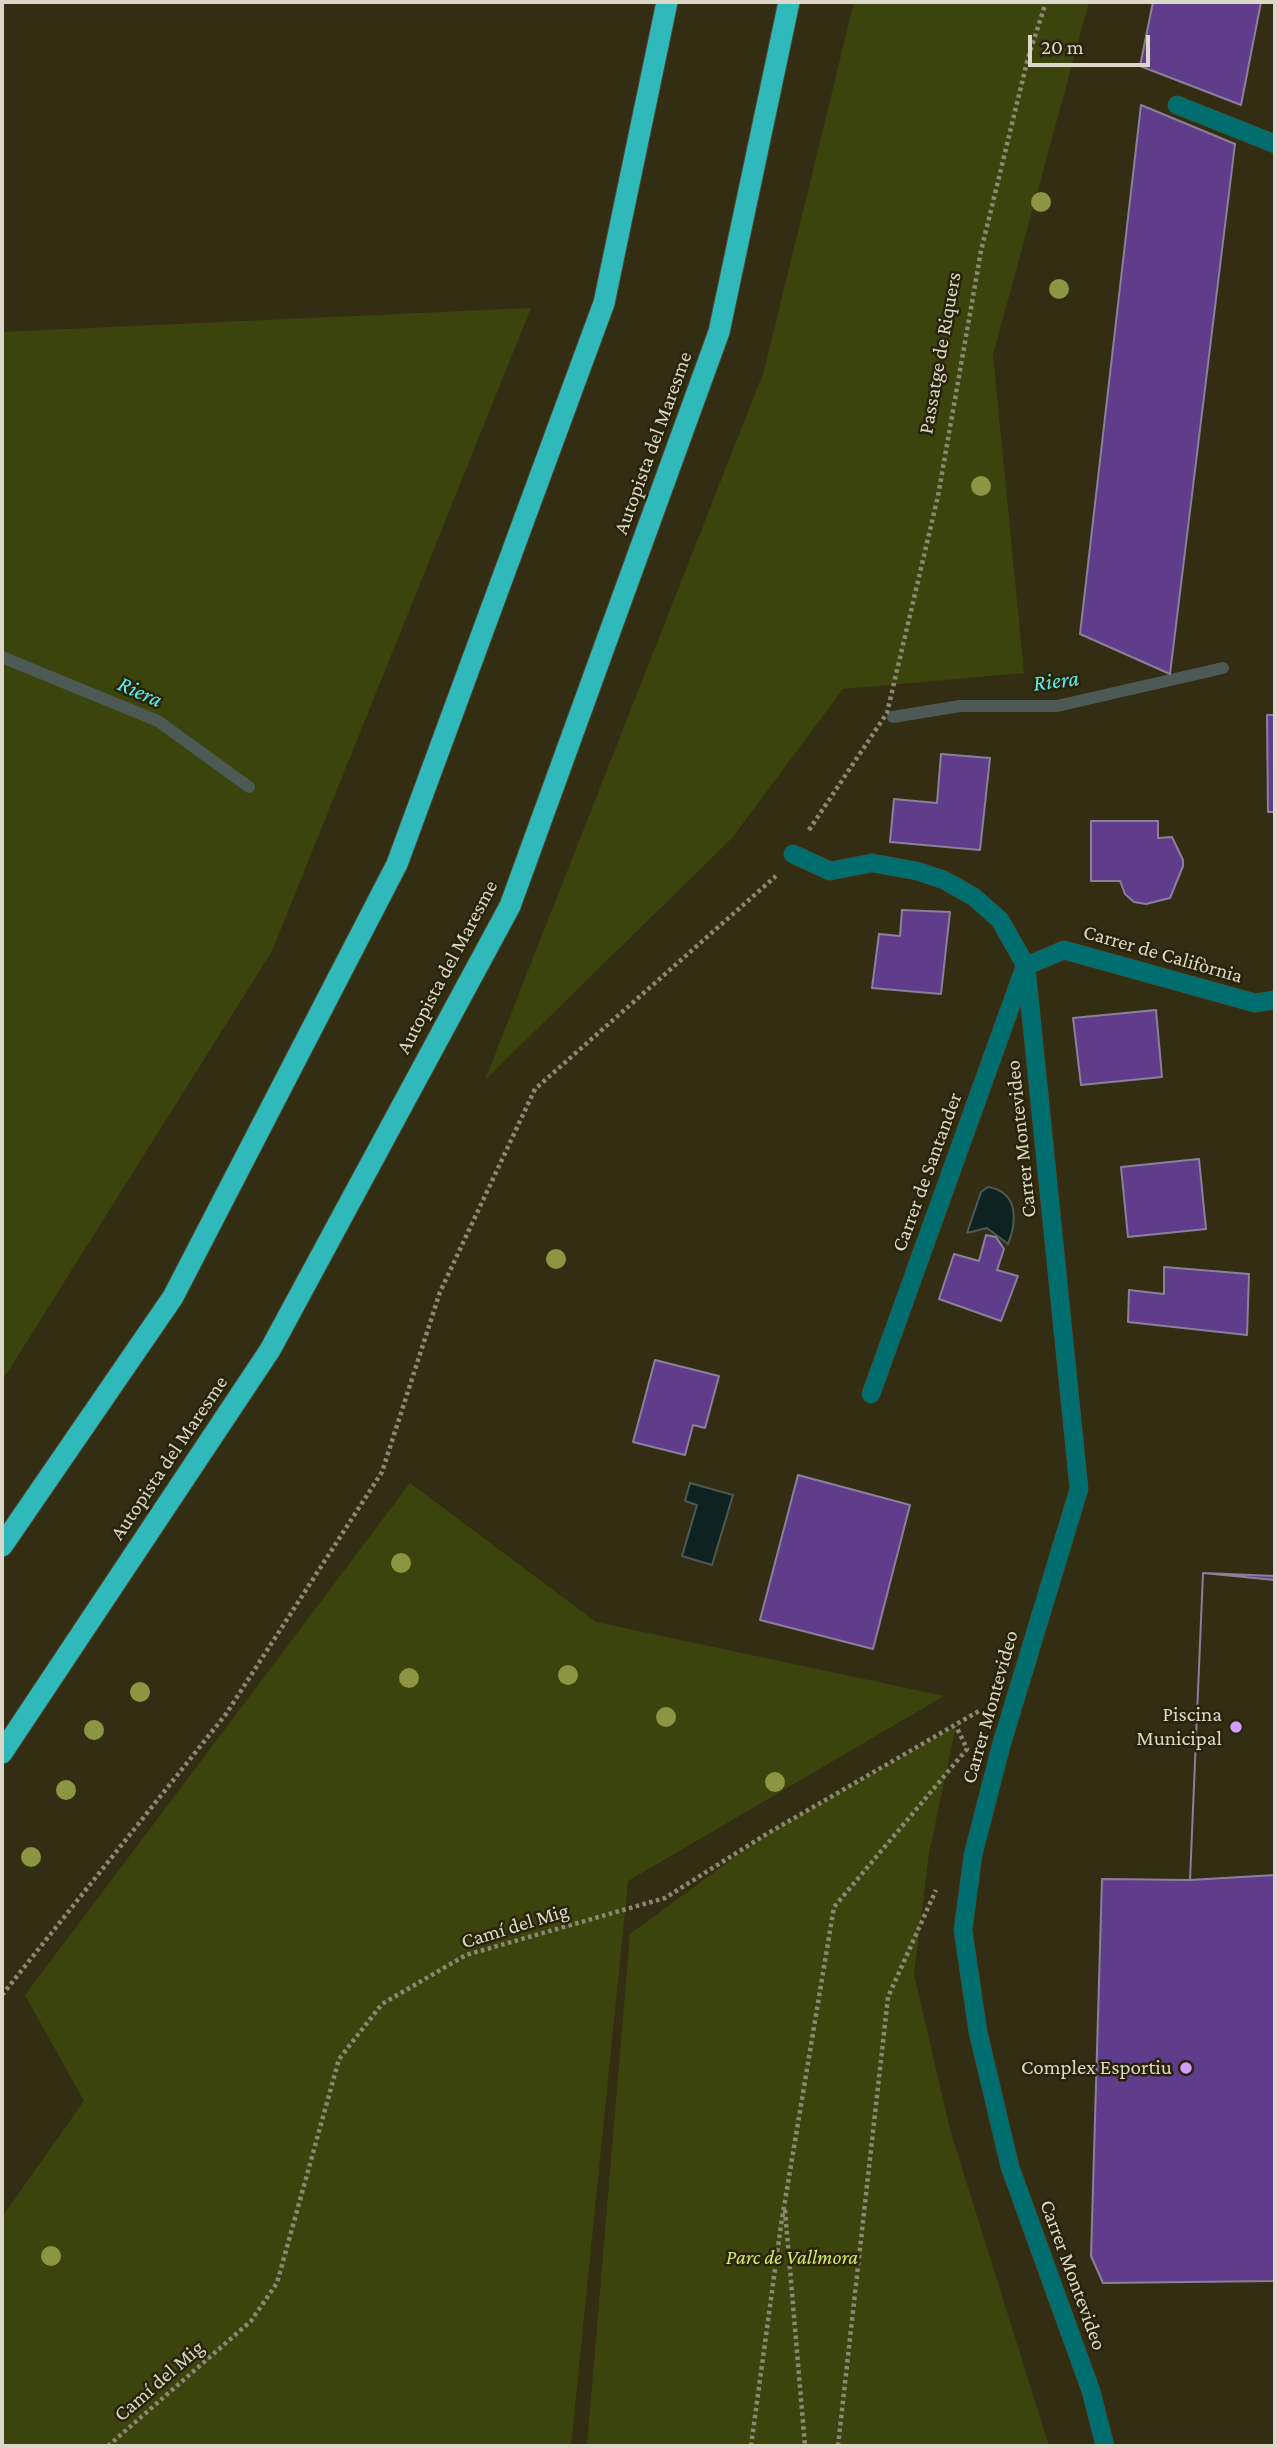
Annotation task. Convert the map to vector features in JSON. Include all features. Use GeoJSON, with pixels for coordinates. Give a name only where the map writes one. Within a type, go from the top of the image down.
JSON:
{"type":"FeatureCollection","features":[{"type":"Feature","properties":{"kind":"highway"},"geometry":{"type":"LineString","coordinates":[[2,1546],[173,1297],[397,864],[604,303],[667,2]]}},
{"type":"Feature","properties":{"kind":"highway","name":"Autopista del Maresme"},"geometry":{"type":"LineString","coordinates":[[2,1754],[270,1350],[510,906],[719,332],[789,2]]}},
{"type":"Feature","properties":{"kind":"street"},"geometry":{"type":"LineString","coordinates":[[1177,105],[1275,144]]}},
{"type":"Feature","properties":{"kind":"street"},"geometry":{"type":"LineString","coordinates":[[793,855],[830,871],[872,863],[917,871],[944,880],[974,897],[1000,920],[1026,965]]}},
{"type":"Feature","properties":{"kind":"street","name":"Carrer de Califòrnia"},"geometry":{"type":"LineString","coordinates":[[1026,965],[1064,950],[1255,1003],[1275,1000]]}},
{"type":"Feature","properties":{"kind":"street","name":"Carrer de Santander"},"geometry":{"type":"LineString","coordinates":[[871,1394],[1026,965]]}},
{"type":"Feature","properties":{"kind":"street","name":"Carrer Montevideo"},"geometry":{"type":"LineString","coordinates":[[1026,965],[1079,1489],[1018,1686],[973,1855],[963,1930],[978,2032],[1010,2167],[1091,2391],[1105,2446]]}},
{"type":"Feature","properties":{"kind":"path","name":"Passatge de Riquers"},"geometry":{"type":"LineString","coordinates":[[793,855],[887,713],[938,496],[981,251],[1028,58],[1046,2]]}},
{"type":"Feature","properties":{"kind":"path"},"geometry":{"type":"LineString","coordinates":[[2,1994],[226,1714],[382,1472],[440,1292],[535,1089],[783,870],[793,855]]}},
{"type":"Feature","properties":{"kind":"path","name":"Camí del Mig"},"geometry":{"type":"LineString","coordinates":[[108,2446],[251,2321],[277,2283],[339,2059],[382,2004],[466,1955],[665,1898],[765,1835],[956,1726],[1018,1686]]}},
{"type":"Feature","properties":{"kind":"path"},"geometry":{"type":"LineString","coordinates":[[751,2446],[785,2200],[834,1907],[967,1749],[956,1726]]}},
{"type":"Feature","properties":{"kind":"path"},"geometry":{"type":"LineString","coordinates":[[838,2446],[888,1997],[939,1884]]}},
{"type":"Feature","properties":{"kind":"path"},"geometry":{"type":"LineString","coordinates":[[785,2200],[805,2446]]}},
{"type":"Feature","properties":{"kind":"green space"},"geometry":{"type":"Polygon","coordinates":[[[854,2],[1089,2],[993,355],[1024,673],[843,689],[732,838],[485,1080],[764,371],[854,2]]]}},
{"type":"Feature","properties":{"kind":"green space"},"geometry":{"type":"Polygon","coordinates":[[[531,308],[272,951],[2,1381],[2,332],[531,308]]]}},
{"type":"Feature","properties":{"kind":"green space"},"geometry":{"type":"Polygon","coordinates":[[[410,1483],[596,1622],[944,1696],[628,1881],[571,2446],[2,2446],[2,2217],[84,2101],[25,1995],[410,1483]]]}},
{"type":"Feature","properties":{"kind":"green space","name":"Parc de Vallmora"},"geometry":{"type":"Polygon","coordinates":[[[956,1726],[929,1853],[914,1975],[951,2133],[1049,2446],[587,2446],[630,1934],[765,1835],[956,1726]]]}},
{"type":"Feature","properties":{"kind":"water"},"geometry":{"type":"Polygon","coordinates":[[[988,1187],[1005,1195],[1013,1209],[1013,1227],[1008,1244],[987,1228],[967,1233],[981,1192],[988,1187]]]}},
{"type":"Feature","properties":{"kind":"water"},"geometry":{"type":"Polygon","coordinates":[[[690,1483],[733,1495],[712,1565],[682,1556],[697,1505],[685,1501],[690,1483]]]}},
{"type":"Feature","properties":{"kind":"building"},"geometry":{"type":"Polygon","coordinates":[[[1153,2],[1261,2],[1241,105],[1140,66],[1153,2]]]}},
{"type":"Feature","properties":{"kind":"building"},"geometry":{"type":"Polygon","coordinates":[[[1141,105],[1235,144],[1170,674],[1080,634],[1141,105]]]}},
{"type":"Feature","properties":{"kind":"building"},"geometry":{"type":"Polygon","coordinates":[[[1267,715],[1275,715],[1275,812],[1268,812],[1267,715]]]}},
{"type":"Feature","properties":{"kind":"building"},"geometry":{"type":"Polygon","coordinates":[[[941,754],[990,758],[980,850],[890,842],[894,799],[937,803],[941,754]]]}},
{"type":"Feature","properties":{"kind":"building"},"geometry":{"type":"Polygon","coordinates":[[[1091,821],[1158,821],[1158,838],[1172,837],[1183,860],[1170,898],[1146,904],[1134,902],[1125,894],[1120,881],[1091,881],[1091,821]]]}},
{"type":"Feature","properties":{"kind":"building"},"geometry":{"type":"Polygon","coordinates":[[[902,910],[950,912],[941,994],[872,988],[879,934],[900,936],[902,910]]]}},
{"type":"Feature","properties":{"kind":"building"},"geometry":{"type":"Polygon","coordinates":[[[1156,1010],[1162,1077],[1081,1085],[1073,1018],[1156,1010]]]}},
{"type":"Feature","properties":{"kind":"building"},"geometry":{"type":"Polygon","coordinates":[[[1199,1159],[1206,1229],[1128,1237],[1121,1167],[1199,1159]]]}},
{"type":"Feature","properties":{"kind":"building"},"geometry":{"type":"Polygon","coordinates":[[[986,1235],[996,1237],[1004,1249],[997,1270],[1018,1276],[1001,1321],[939,1299],[954,1254],[979,1261],[986,1235]]]}},
{"type":"Feature","properties":{"kind":"building"},"geometry":{"type":"Polygon","coordinates":[[[1164,1267],[1249,1274],[1247,1335],[1128,1322],[1129,1290],[1164,1294],[1164,1267]]]}},
{"type":"Feature","properties":{"kind":"building"},"geometry":{"type":"Polygon","coordinates":[[[655,1360],[719,1376],[705,1428],[693,1425],[685,1455],[633,1442],[655,1360]]]}},
{"type":"Feature","properties":{"kind":"building"},"geometry":{"type":"Polygon","coordinates":[[[798,1475],[910,1505],[873,1649],[760,1620],[798,1475]]]}},
{"type":"Feature","properties":{"kind":"building","name":"Complex Esportiu"},"geometry":{"type":"Polygon","coordinates":[[[1203,1573],[1275,1576],[1275,2281],[1103,2283],[1091,2256],[1102,1879],[1190,1880],[1203,1573]]]}},
{"type":"Feature","properties":{"kind":"building","name":"Piscina Municipal"},"geometry":{"type":"Polygon","coordinates":[[[1203,1573],[1275,1580],[1275,1875],[1190,1880],[1203,1573]]]}},
{"type":"Feature","properties":{"kind":"waterway","name":"Riera"},"geometry":{"type":"LineString","coordinates":[[2,657],[158,721],[249,787]]}},
{"type":"Feature","properties":{"kind":"waterway","name":"Riera"},"geometry":{"type":"LineString","coordinates":[[893,717],[960,706],[1057,706],[1223,668]]}},
{"type":"Feature","properties":{"kind":"place","name":"Piscina Municipal"},"geometry":{"type":"Point","coordinates":[1236,1727]}},
{"type":"Feature","properties":{"kind":"place","name":"Complex Esportiu"},"geometry":{"type":"Point","coordinates":[1186,2068]}}]}
